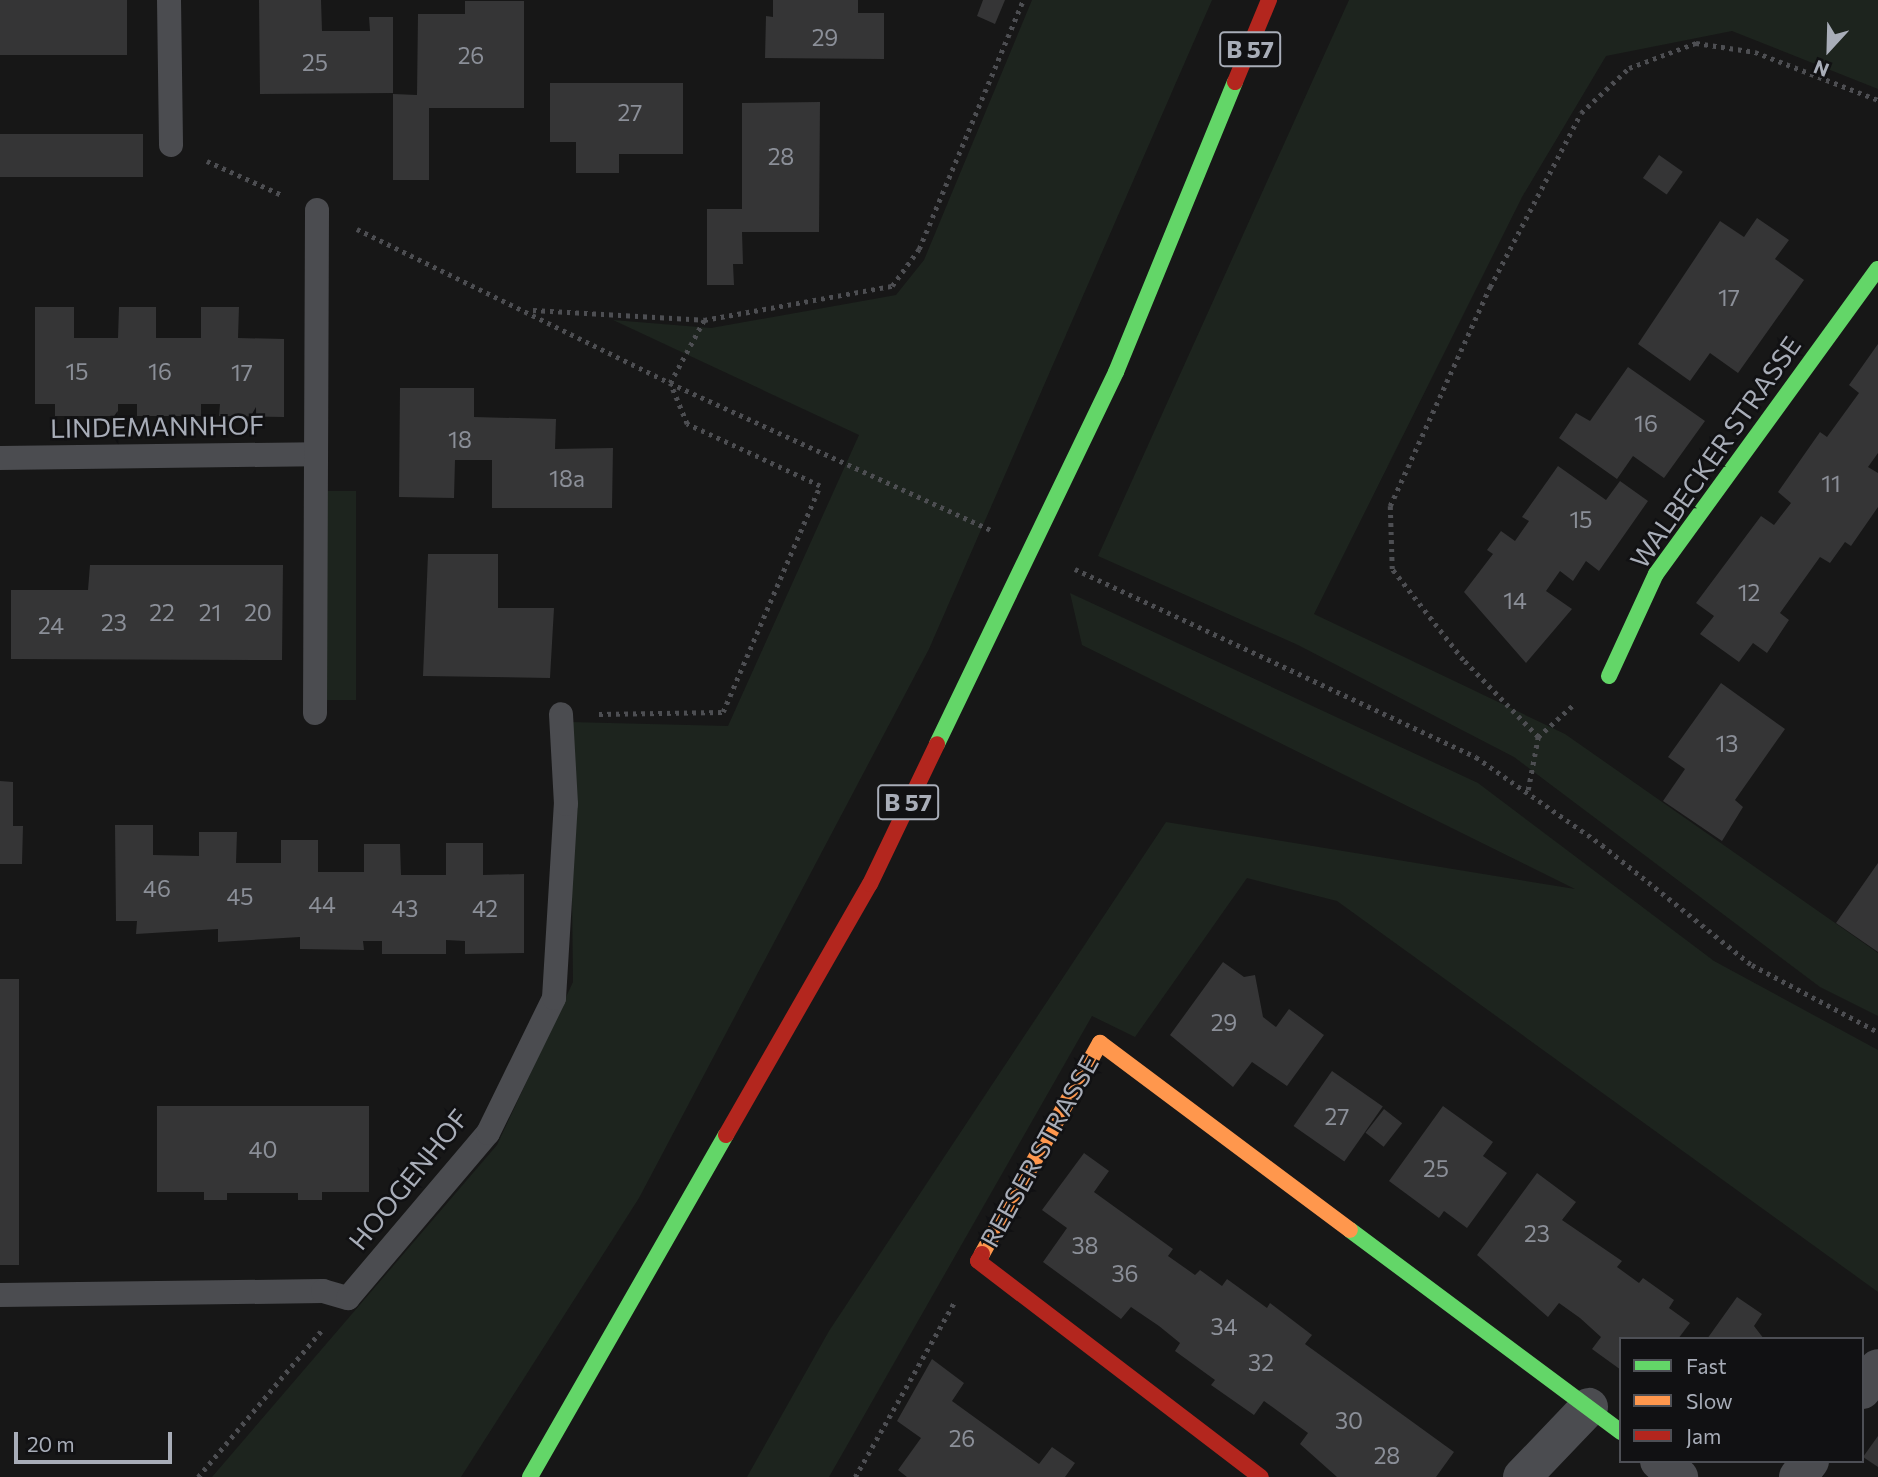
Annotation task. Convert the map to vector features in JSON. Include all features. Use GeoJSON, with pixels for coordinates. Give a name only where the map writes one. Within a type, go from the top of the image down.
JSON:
{"type":"FeatureCollection","features":[{"type":"Feature","properties":{"kind":"street","name":"B 57"},"geometry":{"type":"LineString","coordinates":[[530,1477],[870,884],[1116,372],[1269,0]]}},
{"type":"Feature","properties":{"kind":"street","name":"WALBECKER STRASSE"},"geometry":{"type":"LineString","coordinates":[[1609,676],[1656,574],[1878,269]]}},
{"type":"Feature","properties":{"kind":"street","name":"REESER STRASSE"},"geometry":{"type":"LineString","coordinates":[[1261,1477],[978,1261],[1100,1043],[1619,1430]]}},
{"type":"Feature","properties":{"kind":"street"},"geometry":{"type":"LineString","coordinates":[[1864,1387],[1878,1368]]}},
{"type":"Feature","properties":{"kind":"street"},"geometry":{"type":"LineString","coordinates":[[1522,1477],[1589,1407]]}},
{"type":"Feature","properties":{"kind":"street"},"geometry":{"type":"LineString","coordinates":[[1662,1463],[1679,1477]]}},
{"type":"Feature","properties":{"kind":"lane"},"geometry":{"type":"LineString","coordinates":[[169,0],[171,145]]}},
{"type":"Feature","properties":{"kind":"lane"},"geometry":{"type":"LineString","coordinates":[[315,713],[317,211]]}},
{"type":"Feature","properties":{"kind":"lane","name":"LINDEMANNHOF"},"geometry":{"type":"LineString","coordinates":[[0,458],[315,454]]}},
{"type":"Feature","properties":{"kind":"lane","name":"HOOGENHOF"},"geometry":{"type":"LineString","coordinates":[[348,1298],[488,1133],[554,998],[566,804],[561,714]]}},
{"type":"Feature","properties":{"kind":"lane"},"geometry":{"type":"LineString","coordinates":[[0,1295],[323,1291],[348,1298]]}},
{"type":"Feature","properties":{"kind":"path"},"geometry":{"type":"LineString","coordinates":[[532,310],[704,320],[892,286],[919,249],[1023,0]]}},
{"type":"Feature","properties":{"kind":"path"},"geometry":{"type":"LineString","coordinates":[[1538,737],[1463,660],[1392,569],[1390,506],[1490,287],[1581,114],[1629,68],[1696,43],[1755,52],[1878,100]]}},
{"type":"Feature","properties":{"kind":"path"},"geometry":{"type":"LineString","coordinates":[[171,145],[532,310],[670,383],[754,419]]}},
{"type":"Feature","properties":{"kind":"path"},"geometry":{"type":"LineString","coordinates":[[670,383],[704,320]]}},
{"type":"Feature","properties":{"kind":"path"},"geometry":{"type":"LineString","coordinates":[[561,714],[723,712],[820,486],[687,424],[670,383]]}},
{"type":"Feature","properties":{"kind":"path"},"geometry":{"type":"LineString","coordinates":[[1528,790],[1538,737],[1609,676]]}},
{"type":"Feature","properties":{"kind":"path"},"geometry":{"type":"LineString","coordinates":[[1308,678],[1476,757],[1528,790],[1752,965],[1878,1032]]}},
{"type":"Feature","properties":{"kind":"path"},"geometry":{"type":"LineString","coordinates":[[855,1477],[978,1261]]}},
{"type":"Feature","properties":{"kind":"path"},"geometry":{"type":"LineString","coordinates":[[198,1477],[348,1298]]}},
{"type":"Feature","properties":{"kind":"shaded area"},"geometry":{"type":"Polygon","coordinates":[[[1032,0],[1212,0],[929,649],[639,1198],[461,1477],[212,1477],[497,1145],[573,982],[570,722],[728,726],[859,435],[613,320],[711,328],[896,295],[924,260],[1032,0]]]}},
{"type":"Feature","properties":{"kind":"shaded area"},"geometry":{"type":"Polygon","coordinates":[[[1349,0],[1878,0],[1878,89],[1732,31],[1606,56],[1522,197],[1314,614],[1565,734],[1878,953],[1878,1016],[1820,987],[1514,757],[1298,645],[1098,556],[1349,0]]]}},
{"type":"Feature","properties":{"kind":"shaded area"},"geometry":{"type":"Polygon","coordinates":[[[327,491],[356,491],[356,700],[327,700],[327,491]]]}},
{"type":"Feature","properties":{"kind":"shaded area"},"geometry":{"type":"Polygon","coordinates":[[[1070,593],[1478,783],[1714,961],[1878,1050],[1878,1292],[1337,901],[1247,878],[1135,1037],[1092,1016],[829,1477],[747,1477],[829,1331],[1166,822],[1575,889],[1082,645],[1070,593]]]}},
{"type":"Feature","properties":{"kind":"building"},"geometry":{"type":"Polygon","coordinates":[[[0,0],[127,0],[127,55],[0,55],[0,0]]]}},
{"type":"Feature","properties":{"kind":"building"},"geometry":{"type":"Polygon","coordinates":[[[259,0],[321,0],[322,31],[370,31],[369,17],[393,17],[393,93],[260,94],[259,0]]]}},
{"type":"Feature","properties":{"kind":"building"},"geometry":{"type":"Polygon","coordinates":[[[773,0],[858,0],[858,13],[884,13],[884,59],[765,58],[766,16],[773,17],[773,0]]]}},
{"type":"Feature","properties":{"kind":"building"},"geometry":{"type":"Polygon","coordinates":[[[983,0],[1005,0],[995,24],[977,16],[983,0]]]}},
{"type":"Feature","properties":{"kind":"building"},"geometry":{"type":"Polygon","coordinates":[[[465,1],[524,1],[524,108],[429,108],[429,180],[393,180],[393,94],[417,95],[418,14],[465,14],[465,1]]]}},
{"type":"Feature","properties":{"kind":"building"},"geometry":{"type":"Polygon","coordinates":[[[550,83],[683,83],[683,154],[619,154],[619,173],[576,173],[576,142],[550,142],[550,83]]]}},
{"type":"Feature","properties":{"kind":"building"},"geometry":{"type":"Polygon","coordinates":[[[820,102],[819,232],[742,232],[743,264],[733,264],[734,285],[707,285],[707,209],[742,209],[742,103],[820,102]]]}},
{"type":"Feature","properties":{"kind":"building"},"geometry":{"type":"Polygon","coordinates":[[[0,134],[143,134],[143,177],[0,177],[0,134]]]}},
{"type":"Feature","properties":{"kind":"building"},"geometry":{"type":"Polygon","coordinates":[[[1659,155],[1683,172],[1667,195],[1643,178],[1659,155]]]}},
{"type":"Feature","properties":{"kind":"building"},"geometry":{"type":"Polygon","coordinates":[[[1757,218],[1789,240],[1775,259],[1804,280],[1738,373],[1710,353],[1690,381],[1638,344],[1720,221],[1744,237],[1757,218]]]}},
{"type":"Feature","properties":{"kind":"building"},"geometry":{"type":"Polygon","coordinates":[[[35,307],[74,307],[74,338],[118,338],[119,307],[156,307],[156,338],[201,338],[201,307],[239,307],[238,338],[284,339],[284,417],[219,416],[220,404],[201,404],[201,416],[137,416],[137,404],[118,404],[118,416],[55,416],[55,404],[35,404],[35,307]]]}},
{"type":"Feature","properties":{"kind":"building"},"geometry":{"type":"Polygon","coordinates":[[[1878,344],[1878,453],[1868,467],[1878,473],[1878,507],[1851,546],[1845,542],[1830,563],[1820,557],[1780,613],[1789,620],[1767,653],[1753,643],[1739,662],[1700,634],[1714,616],[1696,603],[1761,516],[1774,525],[1791,503],[1778,492],[1820,432],[1827,437],[1859,393],[1849,385],[1878,344]]]}},
{"type":"Feature","properties":{"kind":"building"},"geometry":{"type":"Polygon","coordinates":[[[1628,367],[1705,421],[1664,478],[1633,456],[1617,479],[1559,438],[1576,413],[1590,421],[1628,367]]]}},
{"type":"Feature","properties":{"kind":"building"},"geometry":{"type":"Polygon","coordinates":[[[400,388],[474,388],[474,417],[556,419],[555,449],[613,448],[612,508],[492,508],[492,460],[455,460],[454,498],[399,497],[400,388]]]}},
{"type":"Feature","properties":{"kind":"building"},"geometry":{"type":"Polygon","coordinates":[[[1558,466],[1606,500],[1620,481],[1648,501],[1599,571],[1586,561],[1573,581],[1560,571],[1546,591],[1572,609],[1526,663],[1464,592],[1493,554],[1487,550],[1501,531],[1515,541],[1529,521],[1522,517],[1558,466]]]}},
{"type":"Feature","properties":{"kind":"building"},"geometry":{"type":"Polygon","coordinates":[[[428,554],[498,554],[498,608],[554,608],[550,678],[423,676],[428,554]]]}},
{"type":"Feature","properties":{"kind":"building"},"geometry":{"type":"Polygon","coordinates":[[[90,565],[283,565],[282,660],[11,659],[11,590],[88,590],[90,565]]]}},
{"type":"Feature","properties":{"kind":"building"},"geometry":{"type":"Polygon","coordinates":[[[1721,683],[1785,729],[1735,800],[1743,807],[1722,841],[1663,801],[1685,769],[1668,757],[1721,683]]]}},
{"type":"Feature","properties":{"kind":"building"},"geometry":{"type":"Polygon","coordinates":[[[0,781],[13,782],[13,826],[23,826],[22,864],[0,864],[0,781]]]}},
{"type":"Feature","properties":{"kind":"building"},"geometry":{"type":"Polygon","coordinates":[[[115,825],[153,825],[153,855],[199,856],[199,832],[237,832],[236,863],[281,863],[281,840],[318,840],[318,872],[364,872],[364,844],[400,844],[401,875],[446,875],[446,843],[483,843],[483,875],[524,874],[524,953],[465,954],[465,941],[446,940],[446,954],[382,954],[382,941],[363,941],[364,950],[300,949],[300,937],[218,942],[218,929],[136,934],[137,921],[116,921],[115,825]]]}},
{"type":"Feature","properties":{"kind":"building"},"geometry":{"type":"Polygon","coordinates":[[[1878,863],[1878,952],[1836,923],[1878,863]]]}},
{"type":"Feature","properties":{"kind":"building"},"geometry":{"type":"Polygon","coordinates":[[[1223,962],[1244,977],[1255,975],[1263,1017],[1276,1027],[1289,1009],[1324,1035],[1287,1086],[1252,1062],[1233,1087],[1170,1035],[1223,962]]]}},
{"type":"Feature","properties":{"kind":"building"},"geometry":{"type":"Polygon","coordinates":[[[0,979],[19,979],[19,1265],[0,1265],[0,979]]]}},
{"type":"Feature","properties":{"kind":"building"},"geometry":{"type":"Polygon","coordinates":[[[1332,1071],[1383,1107],[1344,1161],[1294,1126],[1332,1071]]]}},
{"type":"Feature","properties":{"kind":"building"},"geometry":{"type":"Polygon","coordinates":[[[157,1106],[369,1106],[369,1192],[322,1192],[322,1200],[298,1200],[298,1193],[227,1193],[227,1200],[204,1200],[204,1192],[157,1192],[157,1106]]]}},
{"type":"Feature","properties":{"kind":"building"},"geometry":{"type":"Polygon","coordinates":[[[1443,1106],[1493,1142],[1483,1156],[1507,1173],[1467,1228],[1444,1211],[1439,1218],[1389,1181],[1443,1106]]]}},
{"type":"Feature","properties":{"kind":"building"},"geometry":{"type":"Polygon","coordinates":[[[1384,1109],[1402,1123],[1384,1147],[1366,1133],[1384,1109]]]}},
{"type":"Feature","properties":{"kind":"building"},"geometry":{"type":"Polygon","coordinates":[[[1084,1153],[1109,1171],[1094,1192],[1173,1249],[1168,1256],[1195,1275],[1200,1270],[1222,1286],[1227,1279],[1267,1308],[1270,1303],[1312,1335],[1305,1344],[1454,1452],[1436,1477],[1337,1477],[1300,1444],[1308,1433],[1264,1401],[1254,1415],[1211,1385],[1215,1380],[1175,1351],[1180,1343],[1159,1326],[1131,1307],[1121,1319],[1043,1262],[1067,1228],[1042,1210],[1084,1153]]]}},
{"type":"Feature","properties":{"kind":"building"},"geometry":{"type":"Polygon","coordinates":[[[1537,1173],[1576,1202],[1562,1220],[1622,1261],[1617,1267],[1639,1283],[1643,1278],[1674,1300],[1669,1308],[1690,1323],[1680,1337],[1619,1337],[1619,1369],[1592,1349],[1601,1337],[1580,1318],[1559,1303],[1548,1317],[1477,1255],[1537,1173]]]}},
{"type":"Feature","properties":{"kind":"building"},"geometry":{"type":"Polygon","coordinates":[[[1737,1297],[1762,1314],[1754,1326],[1762,1337],[1708,1337],[1737,1297]]]}},
{"type":"Feature","properties":{"kind":"building"},"geometry":{"type":"Polygon","coordinates":[[[932,1359],[964,1383],[952,1401],[1039,1464],[1052,1447],[1075,1463],[1065,1477],[907,1477],[898,1470],[921,1438],[897,1421],[932,1359]]]}},
{"type":"Feature","properties":{"kind":"building"},"geometry":{"type":"Polygon","coordinates":[[[1878,1436],[1878,1467],[1864,1456],[1878,1436]]]}},
{"type":"Feature","properties":{"kind":"traffic: fast"},"geometry":{"type":"LineString","coordinates":[[937,744],[1116,372],[1235,82]]}},
{"type":"Feature","properties":{"kind":"traffic: fast"},"geometry":{"type":"LineString","coordinates":[[1609,676],[1656,574],[1878,269]]}},
{"type":"Feature","properties":{"kind":"traffic: fast"},"geometry":{"type":"LineString","coordinates":[[530,1477],[726,1135]]}},
{"type":"Feature","properties":{"kind":"traffic: fast"},"geometry":{"type":"LineString","coordinates":[[1350,1230],[1619,1431]]}},
{"type":"Feature","properties":{"kind":"traffic: slow"},"geometry":{"type":"LineString","coordinates":[[982,1254],[1100,1043],[1350,1230]]}},
{"type":"Feature","properties":{"kind":"traffic: jam"},"geometry":{"type":"LineString","coordinates":[[1235,82],[1269,0]]}},
{"type":"Feature","properties":{"kind":"traffic: jam"},"geometry":{"type":"LineString","coordinates":[[726,1135],[870,884],[937,744]]}},
{"type":"Feature","properties":{"kind":"traffic: jam"},"geometry":{"type":"LineString","coordinates":[[982,1254],[978,1261],[1261,1477]]}}]}
